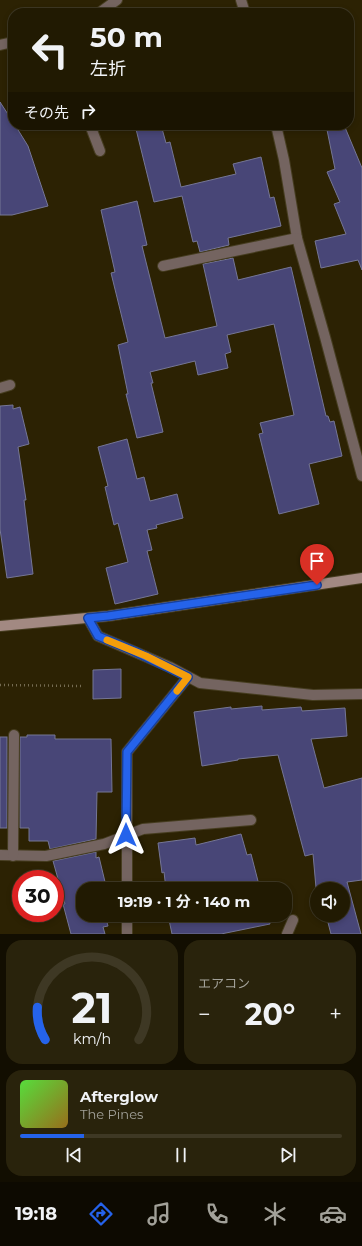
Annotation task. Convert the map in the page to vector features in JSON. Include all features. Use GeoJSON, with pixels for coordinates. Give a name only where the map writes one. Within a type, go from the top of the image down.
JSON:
{"type":"FeatureCollection","features":[{"type":"Feature","properties":{"kind":"street"},"geometry":{"type":"LineString","coordinates":[[106,8],[117,0]]}},
{"type":"Feature","properties":{"kind":"street"},"geometry":{"type":"LineString","coordinates":[[92,130],[100,151]]}},
{"type":"Feature","properties":{"kind":"street"},"geometry":{"type":"LineString","coordinates":[[277,130],[284,160],[297,238],[362,476]]}},
{"type":"Feature","properties":{"kind":"street"},"geometry":{"type":"LineString","coordinates":[[163,266],[297,238]]}},
{"type":"Feature","properties":{"kind":"street"},"geometry":{"type":"LineString","coordinates":[[0,388],[10,385]]}},
{"type":"Feature","properties":{"kind":"street"},"geometry":{"type":"LineString","coordinates":[[0,626],[123,614],[362,578]]}},
{"type":"Feature","properties":{"kind":"street"},"geometry":{"type":"LineString","coordinates":[[88,618],[98,636],[134,651],[200,683],[313,695],[362,694]]}},
{"type":"Feature","properties":{"kind":"street"},"geometry":{"type":"LineString","coordinates":[[126,882],[127,752],[188,677]]}},
{"type":"Feature","properties":{"kind":"street"},"geometry":{"type":"LineString","coordinates":[[13,856],[14,735]]}},
{"type":"Feature","properties":{"kind":"street"},"geometry":{"type":"LineString","coordinates":[[0,856],[46,856],[104,844],[143,830],[251,820]]}},
{"type":"Feature","properties":{"kind":"street"},"geometry":{"type":"LineString","coordinates":[[287,934],[293,920]]}},
{"type":"Feature","properties":{"kind":"street"},"geometry":{"type":"LineString","coordinates":[[127,922],[127,934]]}},
{"type":"Feature","properties":{"kind":"path"},"geometry":{"type":"LineString","coordinates":[[0,686],[81,686]]}},
{"type":"Feature","properties":{"kind":"building"},"geometry":{"type":"Polygon","coordinates":[[[0,102],[8,114],[8,130],[18,130],[28,146],[48,206],[12,215],[0,215],[0,102]]]}},
{"type":"Feature","properties":{"kind":"building"},"geometry":{"type":"Polygon","coordinates":[[[136,130],[162,130],[166,143],[170,142],[181,187],[236,174],[233,164],[261,157],[270,198],[274,197],[281,226],[228,238],[229,245],[200,252],[197,241],[193,242],[182,196],[154,202],[136,130]]]}},
{"type":"Feature","properties":{"kind":"building"},"geometry":{"type":"Polygon","coordinates":[[[327,130],[346,130],[362,168],[362,270],[358,260],[321,268],[315,241],[346,234],[334,204],[340,202],[327,172],[335,169],[327,130]]]}},
{"type":"Feature","properties":{"kind":"building"},"geometry":{"type":"Polygon","coordinates":[[[137,201],[147,245],[142,246],[165,338],[217,326],[203,264],[233,258],[238,280],[291,267],[326,416],[328,416],[330,422],[334,421],[342,456],[309,464],[319,504],[279,514],[259,434],[263,433],[260,423],[294,415],[274,324],[227,335],[231,352],[225,354],[228,368],[198,375],[195,361],[150,372],[153,383],[151,383],[163,432],[137,438],[126,394],[128,394],[118,345],[128,342],[111,273],[115,272],[101,210],[137,201]]]}},
{"type":"Feature","properties":{"kind":"building"},"geometry":{"type":"Polygon","coordinates":[[[13,405],[13,409],[20,407],[29,444],[18,447],[26,500],[24,500],[33,574],[7,578],[0,529],[0,406],[13,405]]]}},
{"type":"Feature","properties":{"kind":"building"},"geometry":{"type":"Polygon","coordinates":[[[127,439],[137,479],[144,477],[150,501],[177,494],[183,518],[156,525],[157,528],[147,530],[152,550],[147,551],[158,594],[115,604],[106,568],[128,562],[118,523],[114,525],[105,487],[108,486],[98,447],[127,439]]]}},
{"type":"Feature","properties":{"kind":"building"},"geometry":{"type":"Polygon","coordinates":[[[121,669],[121,698],[93,699],[93,670],[121,669]]]}},
{"type":"Feature","properties":{"kind":"building"},"geometry":{"type":"Polygon","coordinates":[[[262,706],[262,710],[301,707],[302,711],[345,708],[347,736],[311,739],[324,788],[362,778],[362,880],[347,882],[315,882],[313,854],[305,856],[278,755],[238,759],[202,766],[194,712],[231,707],[231,709],[262,706]]]}},
{"type":"Feature","properties":{"kind":"building"},"geometry":{"type":"Polygon","coordinates":[[[27,735],[55,735],[55,739],[111,739],[112,792],[97,792],[96,839],[50,849],[48,841],[29,841],[29,828],[20,828],[20,737],[27,737],[27,735]]]}},
{"type":"Feature","properties":{"kind":"building"},"geometry":{"type":"Polygon","coordinates":[[[0,737],[7,737],[7,828],[0,828],[0,737]]]}},
{"type":"Feature","properties":{"kind":"building"},"geometry":{"type":"Polygon","coordinates":[[[241,834],[247,855],[251,854],[258,882],[165,882],[164,872],[162,873],[158,843],[195,838],[196,845],[241,834]]]}},
{"type":"Feature","properties":{"kind":"building"},"geometry":{"type":"Polygon","coordinates":[[[96,852],[96,858],[99,857],[105,882],[76,882],[76,922],[107,922],[108,926],[103,927],[105,934],[71,934],[64,908],[64,870],[56,870],[53,861],[96,852]]]}},
{"type":"Feature","properties":{"kind":"building"},"geometry":{"type":"Polygon","coordinates":[[[350,893],[361,934],[331,934],[328,922],[350,922],[350,893]]]}},
{"type":"Feature","properties":{"kind":"building"},"geometry":{"type":"Polygon","coordinates":[[[169,922],[270,922],[270,924],[221,934],[172,934],[169,922]]]}},
{"type":"Feature","properties":{"kind":"slow traffic"},"geometry":{"type":"LineString","coordinates":[[107,640],[146,656],[188,677],[177,691]]}},
{"type":"Feature","properties":{"kind":"route"},"geometry":{"type":"LineString","coordinates":[[126,835],[127,752],[188,677],[170,667],[98,636],[88,618],[317,585]]}}]}
